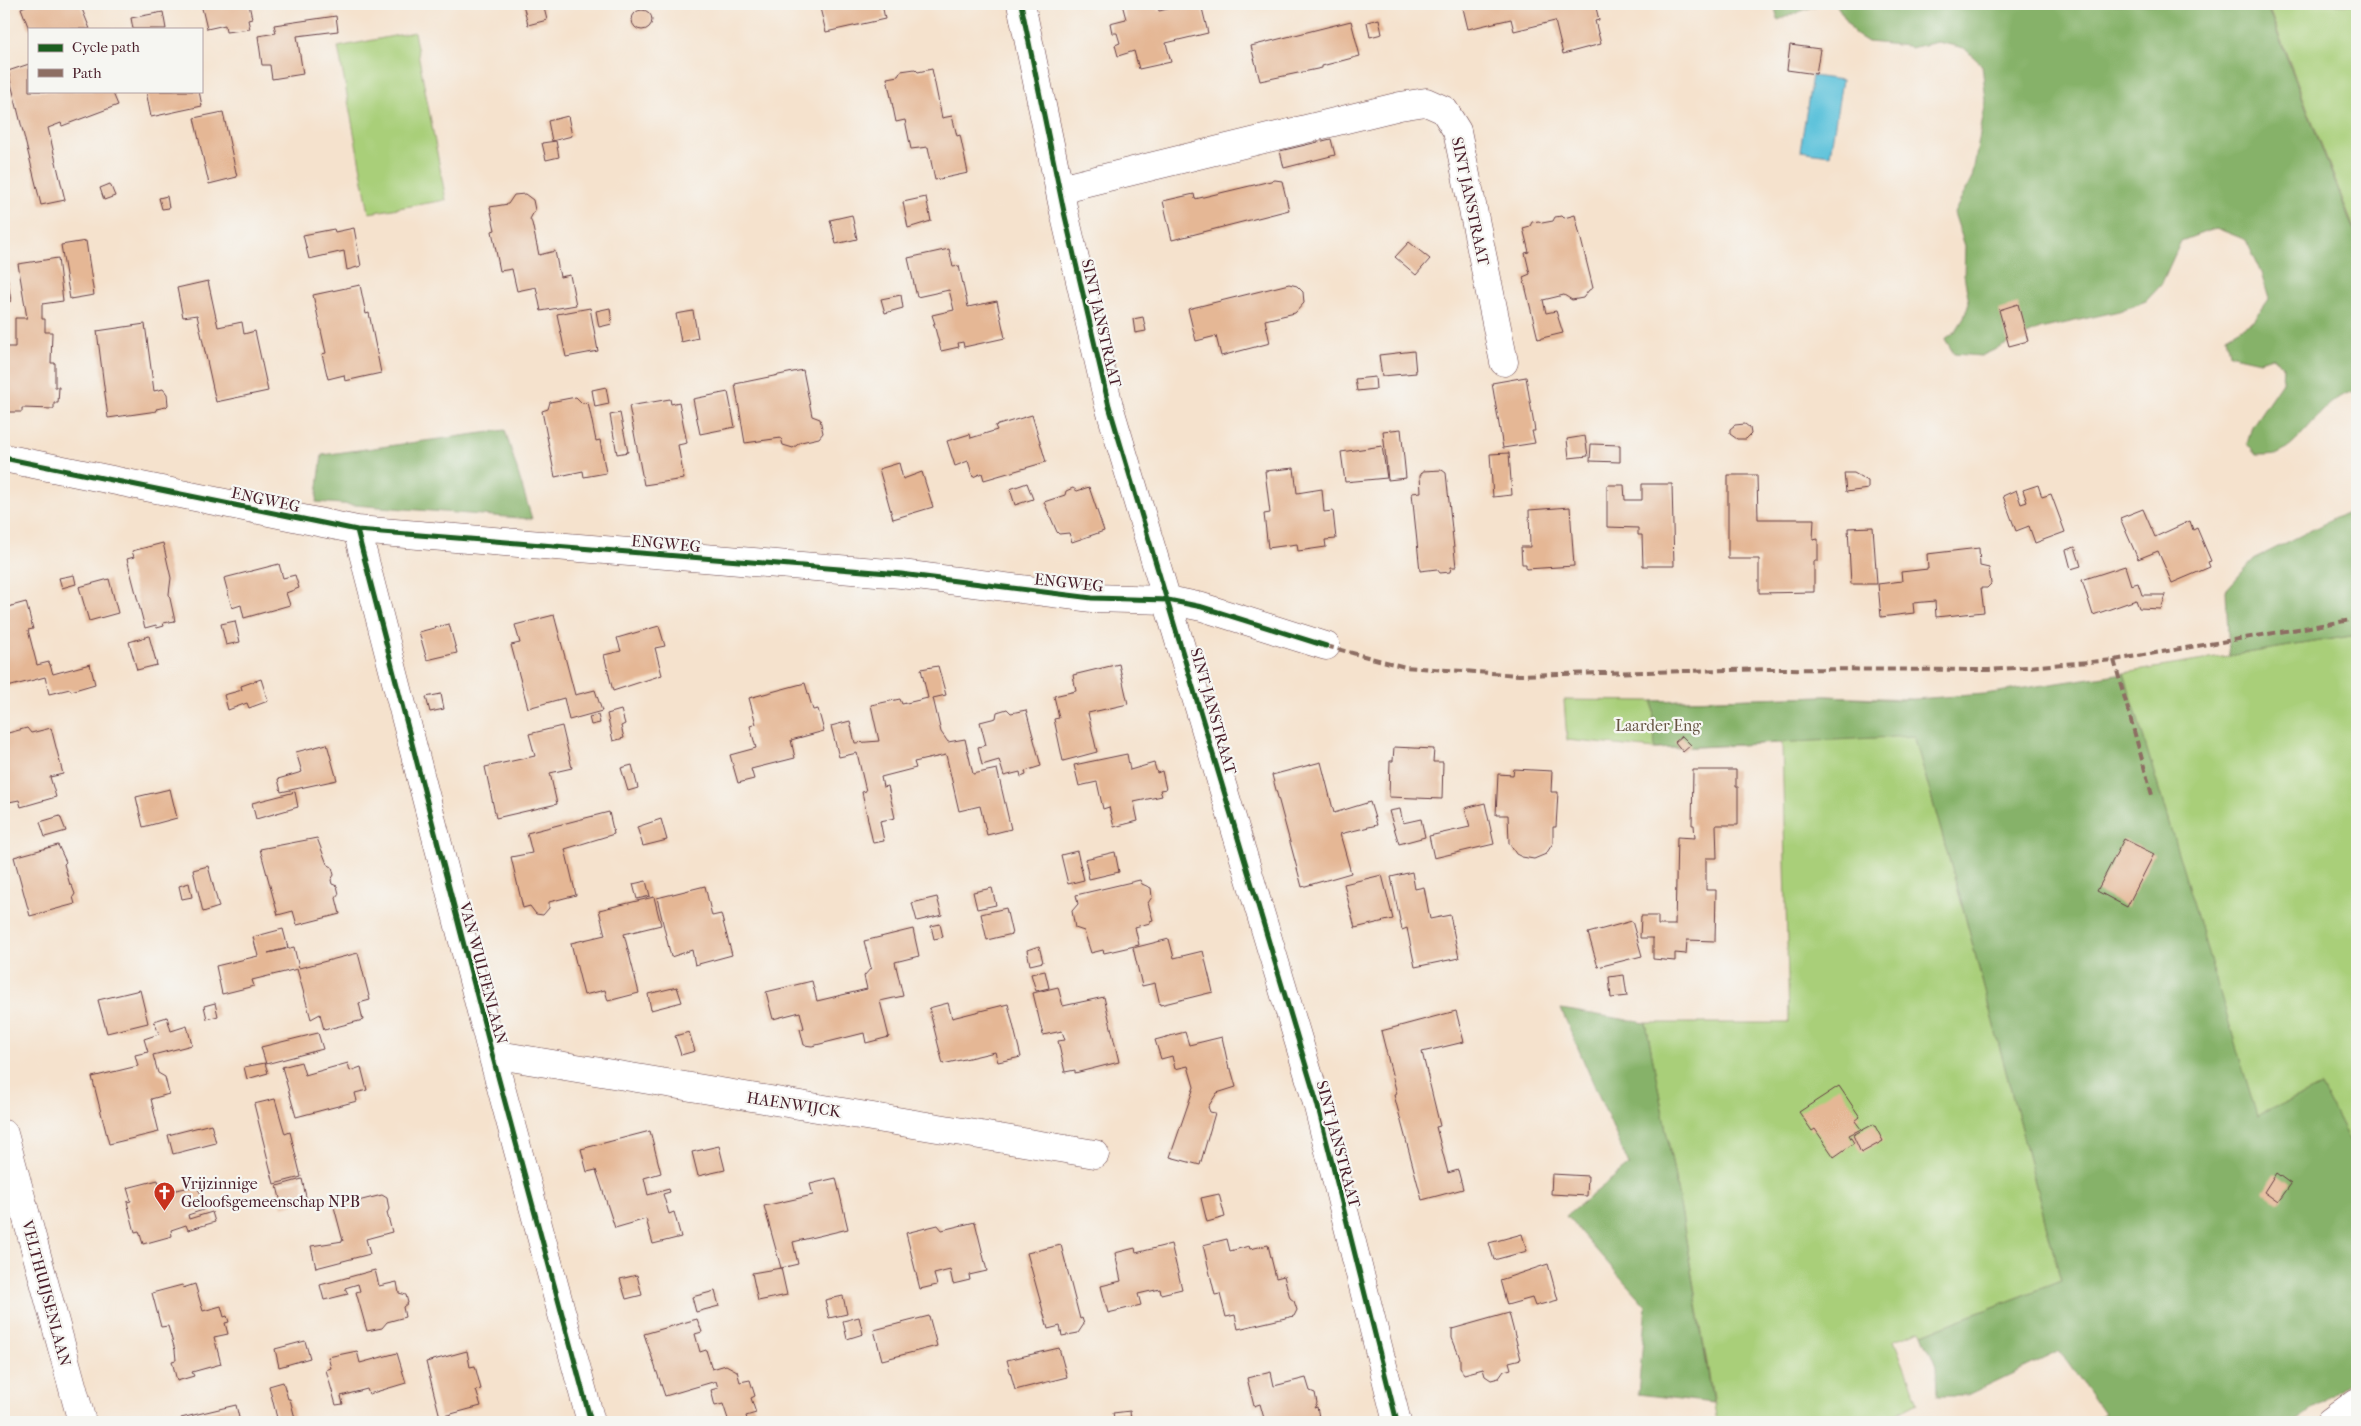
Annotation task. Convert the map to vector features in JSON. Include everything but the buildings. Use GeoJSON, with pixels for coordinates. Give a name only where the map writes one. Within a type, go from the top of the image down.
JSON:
{"type":"FeatureCollection","features":[{"type":"Feature","properties":{"kind":"street","name":"SINT JANSTRAAT"},"geometry":{"type":"LineString","coordinates":[[1020,4],[1059,189],[1109,406],[1317,1103],[1397,1422]]}},
{"type":"Feature","properties":{"kind":"street","name":"SINT JANSTRAAT"},"geometry":{"type":"LineString","coordinates":[[1059,189],[1400,106],[1426,102],[1444,110],[1457,131],[1504,362]]}},
{"type":"Feature","properties":{"kind":"street","name":"ENGWEG"},"geometry":{"type":"LineString","coordinates":[[4,458],[357,530],[901,574],[1092,598],[1168,600],[1202,607],[1326,646]]}},
{"type":"Feature","properties":{"kind":"street","name":"VAN WULFENLAAN"},"geometry":{"type":"LineString","coordinates":[[357,530],[492,1054],[591,1422]]}},
{"type":"Feature","properties":{"kind":"street","name":"HAENWIJCK"},"geometry":{"type":"LineString","coordinates":[[492,1054],[1096,1154]]}},
{"type":"Feature","properties":{"kind":"street","name":"VELTHUIJSENLAAN"},"geometry":{"type":"LineString","coordinates":[[4,1134],[82,1422]]}},
{"type":"Feature","properties":{"kind":"street"},"geometry":{"type":"LineString","coordinates":[[2330,1422],[2357,1402]]}},
{"type":"Feature","properties":{"kind":"green space"},"geometry":{"type":"Polygon","coordinates":[[[1774,4],[1820,4],[1778,20],[1774,4]]]}},
{"type":"Feature","properties":{"kind":"green space"},"geometry":{"type":"Polygon","coordinates":[[[1836,4],[2266,4],[2357,239],[2357,392],[2346,394],[2335,400],[2285,449],[2275,454],[2256,455],[2247,444],[2252,426],[2282,382],[2283,366],[2272,357],[2260,361],[2229,354],[2226,336],[2254,320],[2269,299],[2261,272],[2246,240],[2216,228],[2181,241],[2161,285],[2146,301],[2119,311],[2040,329],[1981,356],[1954,354],[1945,339],[1955,332],[1964,318],[1969,302],[1964,275],[1965,246],[1954,213],[1972,178],[1986,101],[1982,65],[1964,48],[1938,42],[1910,48],[1908,46],[1868,42],[1855,34],[1836,4]]]}},
{"type":"Feature","properties":{"kind":"green space"},"geometry":{"type":"Polygon","coordinates":[[[2267,4],[2357,4],[2357,228],[2354,229],[2267,4]]]}},
{"type":"Feature","properties":{"kind":"green space"},"geometry":{"type":"Polygon","coordinates":[[[414,32],[446,200],[369,213],[338,47],[414,32]]]}},
{"type":"Feature","properties":{"kind":"green space"},"geometry":{"type":"Polygon","coordinates":[[[505,430],[532,519],[316,502],[322,455],[505,430]]]}},
{"type":"Feature","properties":{"kind":"green space"},"geometry":{"type":"Polygon","coordinates":[[[2357,507],[2357,635],[2229,656],[2226,590],[2254,559],[2357,507]]]}},
{"type":"Feature","properties":{"kind":"green space"},"geometry":{"type":"Polygon","coordinates":[[[2357,635],[2357,1156],[2321,1086],[2257,1117],[2124,673],[2357,635]]]}},
{"type":"Feature","properties":{"kind":"green space","name":"Laarder Eng"},"geometry":{"type":"Polygon","coordinates":[[[2124,673],[2257,1116],[2321,1086],[2357,1156],[2357,1377],[2293,1422],[2091,1422],[2104,1413],[2060,1351],[1967,1395],[1937,1395],[1936,1366],[1923,1334],[2061,1281],[1962,904],[1914,736],[1655,749],[1653,701],[1826,696],[1900,700],[1985,694],[2124,673]]]}},
{"type":"Feature","properties":{"kind":"green space","name":"Laarder Eng"},"geometry":{"type":"Polygon","coordinates":[[[1826,696],[1912,699],[1914,736],[1962,904],[2061,1281],[1923,1334],[1921,1330],[1894,1340],[1918,1403],[1881,1422],[1717,1422],[1682,1216],[1646,1023],[1789,1023],[1782,743],[1655,749],[1567,740],[1564,700],[1653,701],[1826,696]]]}},
{"type":"Feature","properties":{"kind":"green space"},"geometry":{"type":"Polygon","coordinates":[[[1561,1009],[1646,1023],[1682,1216],[1713,1403],[1638,1394],[1646,1306],[1566,1216],[1629,1165],[1561,1009]]]}},
{"type":"Feature","properties":{"kind":"water"},"geometry":{"type":"Polygon","coordinates":[[[1812,76],[1842,80],[1830,155],[1800,151],[1812,76]]]}},
{"type":"Feature","properties":{"kind":"marked path"},"geometry":{"type":"LineString","coordinates":[[1326,646],[1405,667],[1519,675],[1771,669],[1989,670],[2114,660],[2357,619]]}},
{"type":"Feature","properties":{"kind":"marked path"},"geometry":{"type":"LineString","coordinates":[[2114,660],[2152,795]]}},
{"type":"Feature","properties":{"kind":"cycle path"},"geometry":{"type":"LineString","coordinates":[[1021,4],[1064,212],[1109,406],[1317,1103],[1397,1422]]}},
{"type":"Feature","properties":{"kind":"cycle path"},"geometry":{"type":"LineString","coordinates":[[4,458],[357,530],[901,574],[1092,598],[1168,600],[1202,607],[1326,646]]}},
{"type":"Feature","properties":{"kind":"cycle path"},"geometry":{"type":"LineString","coordinates":[[357,530],[492,1054],[591,1422]]}},
{"type":"Feature","properties":{"kind":"place","name":"Vrijzinnige Geloofsgemeenschap NPB"},"geometry":{"type":"Point","coordinates":[165,1211]}}]}
